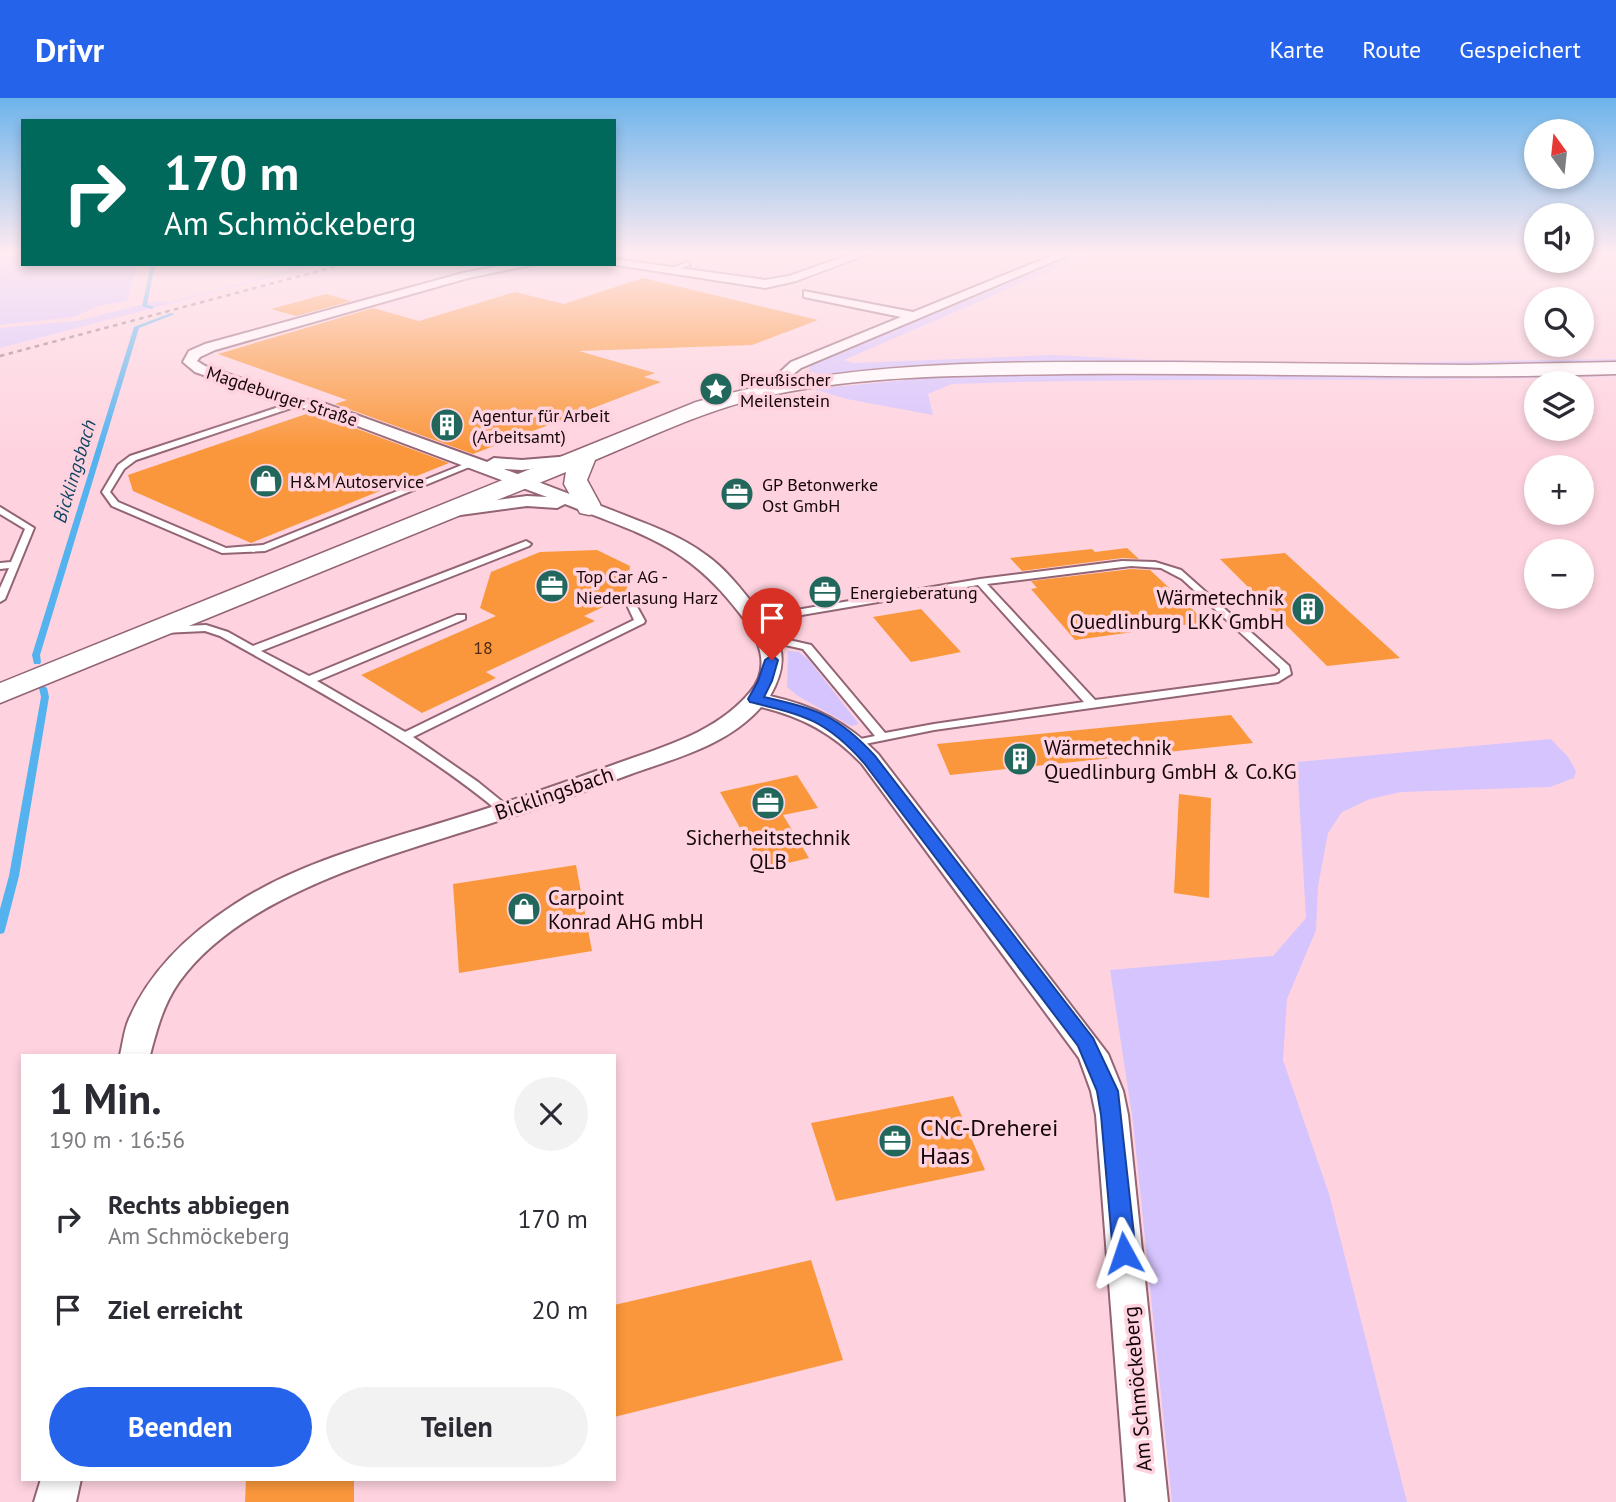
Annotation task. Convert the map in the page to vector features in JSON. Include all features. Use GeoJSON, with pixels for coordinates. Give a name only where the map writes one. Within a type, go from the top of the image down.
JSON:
{"type":"FeatureCollection","features":[{"type":"Feature","properties":{"kind":"main road","name":"Magdeburger Straße"},"geometry":{"type":"LineString","coordinates":[[0,694],[705,407],[746,395],[794,386],[900,375],[1040,369],[1473,373],[1616,368]]}},
{"type":"Feature","properties":{"kind":"main road"},"geometry":{"type":"LineString","coordinates":[[584,457],[575,481],[578,489],[587,498],[589,508]]}},
{"type":"Feature","properties":{"kind":"street","name":"Magdeburger Straße"},"geometry":{"type":"LineString","coordinates":[[308,320],[210,347],[190,358],[191,363],[200,369],[297,403],[318,406],[523,482]]}},
{"type":"Feature","properties":{"kind":"street"},"geometry":{"type":"LineString","coordinates":[[794,386],[785,376],[791,368],[906,320]]}},
{"type":"Feature","properties":{"kind":"street","name":"Magdeburger Straße"},"geometry":{"type":"LineString","coordinates":[[475,463],[522,465],[584,457]]}},
{"type":"Feature","properties":{"kind":"street"},"geometry":{"type":"LineString","coordinates":[[523,482],[690,550],[715,570],[767,638],[772,660],[755,699]]}},
{"type":"Feature","properties":{"kind":"street"},"geometry":{"type":"LineString","coordinates":[[453,511],[527,501],[589,508]]}},
{"type":"Feature","properties":{"kind":"street","name":"Am Schmöckeberg"},"geometry":{"type":"LineString","coordinates":[[755,699],[820,717],[868,739],[1073,1024],[1099,1067],[1112,1115],[1147,1502]]}},
{"type":"Feature","properties":{"kind":"street","name":"Bicklingsbach"},"geometry":{"type":"LineString","coordinates":[[135,1054],[145,1018],[175,969],[195,948],[247,908],[318,873],[506,811],[715,734],[734,722],[755,699]]}},
{"type":"Feature","properties":{"kind":"street"},"geometry":{"type":"LineString","coordinates":[[55,1502],[60,1481]]}},
{"type":"Feature","properties":{"kind":"lane"},"geometry":{"type":"LineString","coordinates":[[297,403],[133,458],[121,467],[106,492],[115,504],[225,551],[265,548],[475,463]]}},
{"type":"Feature","properties":{"kind":"lane"},"geometry":{"type":"LineString","coordinates":[[0,510],[30,528],[0,599]]}},
{"type":"Feature","properties":{"kind":"lane"},"geometry":{"type":"LineString","coordinates":[[253,650],[526,544]]}},
{"type":"Feature","properties":{"kind":"lane"},"geometry":{"type":"LineString","coordinates":[[755,620],[980,582],[1145,563],[1168,567],[1185,577],[1285,668],[1286,674],[1278,679],[1092,704],[868,739],[807,647],[767,638]]}},
{"type":"Feature","properties":{"kind":"lane"},"geometry":{"type":"LineString","coordinates":[[0,566],[16,564]]}},
{"type":"Feature","properties":{"kind":"lane"},"geometry":{"type":"LineString","coordinates":[[980,582],[1092,704]]}},
{"type":"Feature","properties":{"kind":"lane"},"geometry":{"type":"LineString","coordinates":[[405,736],[640,621],[632,605]]}},
{"type":"Feature","properties":{"kind":"lane"},"geometry":{"type":"LineString","coordinates":[[307,681],[461,617]]}},
{"type":"Feature","properties":{"kind":"lane"},"geometry":{"type":"LineString","coordinates":[[156,630],[206,628],[224,634],[405,736],[480,788],[506,811]]}},
{"type":"Feature","properties":{"kind":"shaded area"},"geometry":{"type":"Polygon","coordinates":[[[0,320],[51,320],[0,325],[0,320]]]}},
{"type":"Feature","properties":{"kind":"shaded area"},"geometry":{"type":"Polygon","coordinates":[[[109,320],[0,348],[0,328],[109,320]]]}},
{"type":"Feature","properties":{"kind":"shaded area"},"geometry":{"type":"Polygon","coordinates":[[[919,320],[938,320],[844,360],[853,363],[1053,355],[1153,360],[1367,363],[1616,359],[1616,364],[823,376],[809,371],[810,366],[919,320]]]}},
{"type":"Feature","properties":{"kind":"shaded area"},"geometry":{"type":"Polygon","coordinates":[[[1062,373],[1524,378],[1450,379],[1118,380],[952,384],[928,394],[933,415],[847,399],[813,389],[946,376],[1062,373]]]}},
{"type":"Feature","properties":{"kind":"shaded area"},"geometry":{"type":"Polygon","coordinates":[[[1616,373],[1616,376],[1594,376],[1594,374],[1616,373]]]}},
{"type":"Feature","properties":{"kind":"shaded area"},"geometry":{"type":"Polygon","coordinates":[[[788,651],[799,652],[809,660],[859,724],[851,726],[787,687],[788,651]]]}},
{"type":"Feature","properties":{"kind":"shaded area"},"geometry":{"type":"Polygon","coordinates":[[[1551,739],[1568,757],[1576,771],[1574,778],[1550,787],[1401,792],[1370,799],[1342,812],[1328,833],[1318,886],[1316,930],[1287,999],[1283,1060],[1329,1194],[1407,1502],[1172,1502],[1133,1122],[1110,970],[1273,956],[1306,918],[1297,762],[1551,739]]]}},
{"type":"Feature","properties":{"kind":"building"},"geometry":{"type":"Polygon","coordinates":[[[334,320],[818,320],[752,345],[579,351],[655,373],[644,377],[661,382],[473,454],[335,404],[347,400],[218,354],[334,320]]]}},
{"type":"Feature","properties":{"kind":"building","name":"H&M Autoservice"},"geometry":{"type":"Polygon","coordinates":[[[312,412],[449,463],[251,543],[133,491],[128,475],[312,412]]]}},
{"type":"Feature","properties":{"kind":"building","name":"Wärmetechnik Quedlinburg LKK GmbH"},"geometry":{"type":"Polygon","coordinates":[[[1127,548],[1139,559],[1122,558],[1022,571],[1010,558],[1092,549],[1095,552],[1127,548]]]}},
{"type":"Feature","properties":{"kind":"building"},"geometry":{"type":"Polygon","coordinates":[[[597,550],[630,566],[626,596],[584,616],[595,621],[486,672],[496,678],[422,713],[361,675],[496,616],[480,608],[491,572],[540,552],[597,550]]]}},
{"type":"Feature","properties":{"kind":"building","name":"Wärmetechnik Quedlinburg LKK GmbH"},"geometry":{"type":"Polygon","coordinates":[[[1285,553],[1400,658],[1327,666],[1220,559],[1285,553]]]}},
{"type":"Feature","properties":{"kind":"building","name":"Wärmetechnik Quedlinburg LKK GmbH"},"geometry":{"type":"Polygon","coordinates":[[[1131,569],[1150,570],[1206,622],[1075,640],[1031,589],[1037,588],[1031,581],[1131,569]]]}},
{"type":"Feature","properties":{"kind":"building"},"geometry":{"type":"Polygon","coordinates":[[[921,609],[961,652],[911,662],[873,617],[921,609]]]}},
{"type":"Feature","properties":{"kind":"building","name":"Wärmetechnik Quedlinburg GmbH & Co.KG"},"geometry":{"type":"Polygon","coordinates":[[[1231,715],[1253,743],[950,775],[937,744],[1231,715]]]}},
{"type":"Feature","properties":{"kind":"building"},"geometry":{"type":"Polygon","coordinates":[[[797,775],[818,808],[783,815],[809,858],[763,869],[720,792],[797,775]]]}},
{"type":"Feature","properties":{"kind":"building"},"geometry":{"type":"Polygon","coordinates":[[[1179,794],[1211,798],[1209,898],[1174,893],[1179,794]]]}},
{"type":"Feature","properties":{"kind":"building"},"geometry":{"type":"Polygon","coordinates":[[[576,865],[592,951],[459,973],[453,884],[576,865]]]}},
{"type":"Feature","properties":{"kind":"building"},"geometry":{"type":"Polygon","coordinates":[[[953,1096],[985,1170],[836,1201],[811,1123],[953,1096]]]}},
{"type":"Feature","properties":{"kind":"building"},"geometry":{"type":"Polygon","coordinates":[[[811,1260],[843,1360],[616,1417],[616,1305],[811,1260]]]}},
{"type":"Feature","properties":{"kind":"building"},"geometry":{"type":"Polygon","coordinates":[[[246,1481],[354,1481],[354,1502],[245,1502],[246,1481]]]}},
{"type":"Feature","properties":{"kind":"waterway","name":"Bicklingsbach"},"geometry":{"type":"LineString","coordinates":[[37,662],[36,655],[137,327],[158,320]]}},
{"type":"Feature","properties":{"kind":"waterway","name":"Bicklingsbach"},"geometry":{"type":"LineString","coordinates":[[0,930],[14,876],[45,697],[43,688]]}},
{"type":"Feature","properties":{"kind":"railway"},"geometry":{"type":"LineString","coordinates":[[0,356],[137,320]]}},
{"type":"Feature","properties":{"kind":"place","name":"Preußischer Meilenstein"},"geometry":{"type":"Point","coordinates":[716,389]}},
{"type":"Feature","properties":{"kind":"place","name":"Agentur für Arbeit (Arbeitsamt)"},"geometry":{"type":"Point","coordinates":[447,425]}},
{"type":"Feature","properties":{"kind":"place","name":"H&M Autoservice"},"geometry":{"type":"Point","coordinates":[266,481]}},
{"type":"Feature","properties":{"kind":"place","name":"GP Betonwerke Ost GmbH"},"geometry":{"type":"Point","coordinates":[737,494]}},
{"type":"Feature","properties":{"kind":"place","name":"Top Car AG - Niederlasung Harz"},"geometry":{"type":"Point","coordinates":[552,586]}},
{"type":"Feature","properties":{"kind":"place","name":"Energieberatung"},"geometry":{"type":"Point","coordinates":[825,592]}},
{"type":"Feature","properties":{"kind":"place","name":"Wärmetechnik Quedlinburg LKK GmbH"},"geometry":{"type":"Point","coordinates":[1308,609]}},
{"type":"Feature","properties":{"kind":"place","name":"Wärmetechnik Quedlinburg GmbH & Co.KG"},"geometry":{"type":"Point","coordinates":[1020,759]}},
{"type":"Feature","properties":{"kind":"place","name":"Sicherheitstechnik QLB"},"geometry":{"type":"Point","coordinates":[768,803]}},
{"type":"Feature","properties":{"kind":"place","name":"Carpoint Konrad AHG mbH"},"geometry":{"type":"Point","coordinates":[524,909]}},
{"type":"Feature","properties":{"kind":"place","name":"CNC-Dreherei Haas"},"geometry":{"type":"Point","coordinates":[895,1141]}},
{"type":"Feature","properties":{"kind":"route"},"geometry":{"type":"LineString","coordinates":[[772,660],[760,693],[755,699],[805,711],[828,721],[850,738],[870,759],[1093,1054],[1107,1091],[1112,1115],[1124,1253]]}}]}
